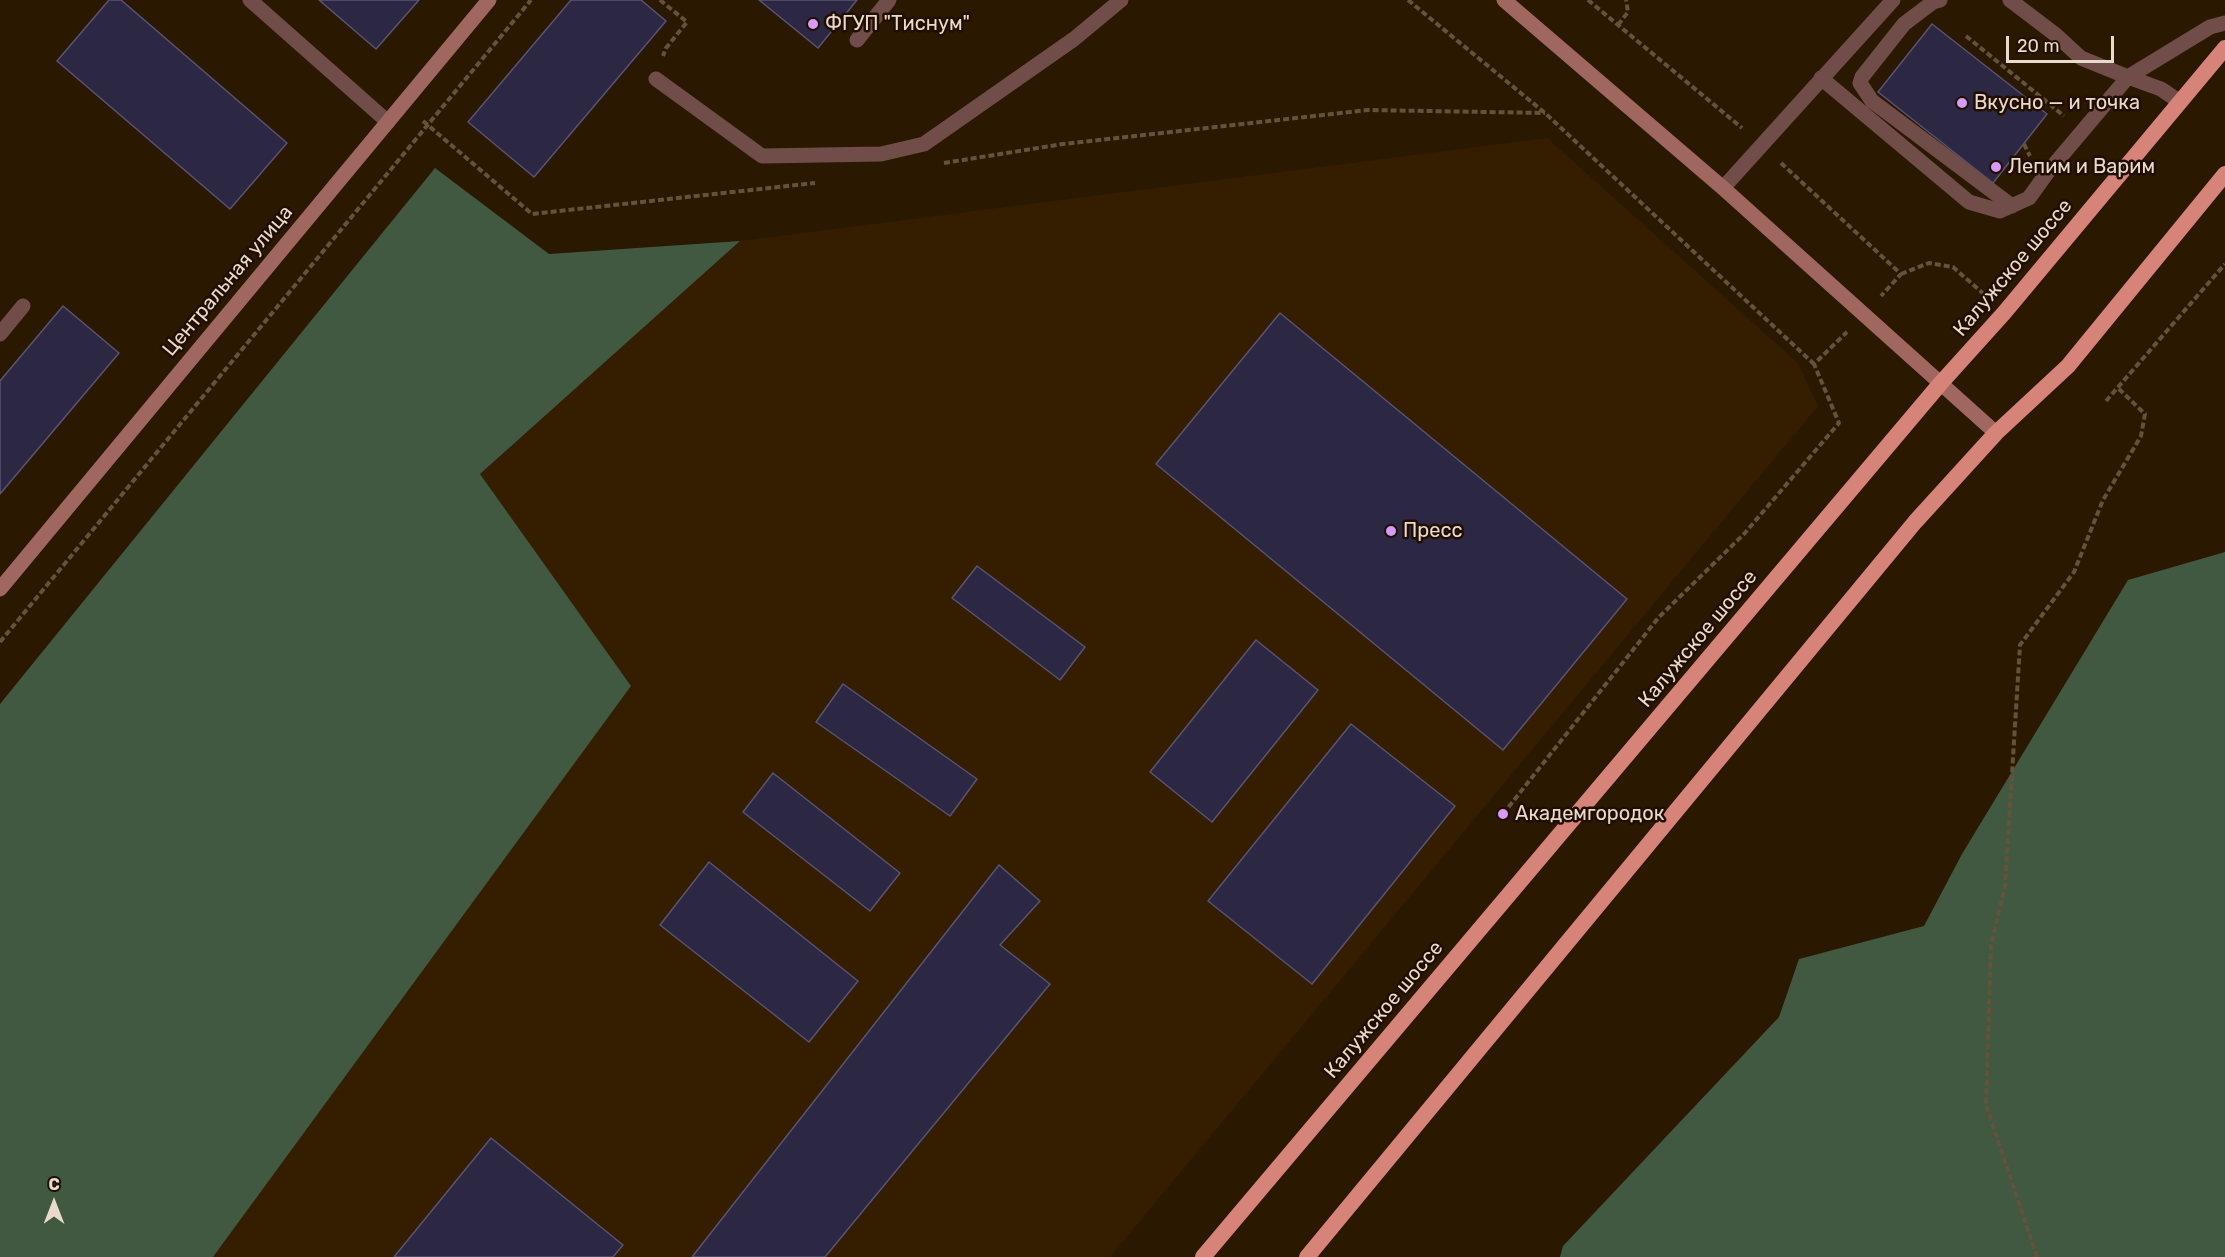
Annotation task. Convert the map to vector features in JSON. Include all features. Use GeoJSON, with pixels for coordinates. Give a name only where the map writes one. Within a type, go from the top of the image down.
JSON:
{"type":"FeatureCollection","features":[{"type":"Feature","properties":{"kind":"highway","name":"Калужское шоссе"},"geometry":{"type":"LineString","coordinates":[[1203,1257],[1940,384],[2004,313],[2225,48]]}},
{"type":"Feature","properties":{"kind":"highway"},"geometry":{"type":"LineString","coordinates":[[1307,1257],[1915,522],[1996,434],[2068,366],[2225,174]]}},
{"type":"Feature","properties":{"kind":"main road","name":"Центральная улица"},"geometry":{"type":"LineString","coordinates":[[0,589],[489,0]]}},
{"type":"Feature","properties":{"kind":"main road"},"geometry":{"type":"LineString","coordinates":[[1504,0],[1723,188],[1996,434]]}},
{"type":"Feature","properties":{"kind":"street"},"geometry":{"type":"LineString","coordinates":[[250,0],[388,122]]}},
{"type":"Feature","properties":{"kind":"street"},"geometry":{"type":"LineString","coordinates":[[857,40],[889,0]]}},
{"type":"Feature","properties":{"kind":"street"},"geometry":{"type":"LineString","coordinates":[[656,79],[762,156],[880,154],[924,144],[1074,39],[1121,0]]}},
{"type":"Feature","properties":{"kind":"street"},"geometry":{"type":"LineString","coordinates":[[1723,188],[1893,0]]}},
{"type":"Feature","properties":{"kind":"street"},"geometry":{"type":"LineString","coordinates":[[1940,0],[1933,2],[1904,24],[1862,77],[1860,83],[1872,101],[2012,206]]}},
{"type":"Feature","properties":{"kind":"street"},"geometry":{"type":"LineString","coordinates":[[2010,0],[2056,35],[2081,58],[2161,89],[2180,102]]}},
{"type":"Feature","properties":{"kind":"street"},"geometry":{"type":"LineString","coordinates":[[1821,78],[1969,202],[2000,211],[2029,198],[2047,173],[2128,77],[2210,27],[2225,23]]}},
{"type":"Feature","properties":{"kind":"street"},"geometry":{"type":"LineString","coordinates":[[0,334],[23,306]]}},
{"type":"Feature","properties":{"kind":"path"},"geometry":{"type":"LineString","coordinates":[[0,642],[531,0]]}},
{"type":"Feature","properties":{"kind":"path"},"geometry":{"type":"LineString","coordinates":[[656,79],[666,48],[687,22],[660,0]]}},
{"type":"Feature","properties":{"kind":"path"},"geometry":{"type":"LineString","coordinates":[[1408,0],[1545,113],[1815,364],[1839,423],[1744,534],[1659,618],[1503,814]]}},
{"type":"Feature","properties":{"kind":"path"},"geometry":{"type":"LineString","coordinates":[[1588,0],[1762,145],[1901,274]]}},
{"type":"Feature","properties":{"kind":"path"},"geometry":{"type":"LineString","coordinates":[[1618,25],[1628,12],[1626,0]]}},
{"type":"Feature","properties":{"kind":"path"},"geometry":{"type":"LineString","coordinates":[[1966,36],[2066,117],[2059,126]]}},
{"type":"Feature","properties":{"kind":"path"},"geometry":{"type":"LineString","coordinates":[[938,164],[1063,144],[1368,110],[1545,113]]}},
{"type":"Feature","properties":{"kind":"path"},"geometry":{"type":"LineString","coordinates":[[429,126],[532,214],[824,182]]}},
{"type":"Feature","properties":{"kind":"path"},"geometry":{"type":"LineString","coordinates":[[1815,364],[1901,274],[1929,263],[1953,267],[1987,297]]}},
{"type":"Feature","properties":{"kind":"path"},"geometry":{"type":"LineString","coordinates":[[2106,401],[2225,264]]}},
{"type":"Feature","properties":{"kind":"path"},"geometry":{"type":"LineString","coordinates":[[2037,1257],[1986,1105],[1991,945],[2005,886],[2020,645],[2074,572],[2103,500],[2141,436],[2145,414],[2118,388]]}},
{"type":"Feature","properties":{"kind":"shaded area"},"geometry":{"type":"Polygon","coordinates":[[[1547,138],[1798,363],[1818,406],[1110,1257],[213,1257],[631,686],[480,474],[740,241],[1547,138]]]}},
{"type":"Feature","properties":{"kind":"green space"},"geometry":{"type":"Polygon","coordinates":[[[435,168],[549,254],[740,241],[480,474],[631,686],[213,1257],[0,1257],[0,704],[435,168]]]}},
{"type":"Feature","properties":{"kind":"green space"},"geometry":{"type":"Polygon","coordinates":[[[2225,552],[2225,1257],[1560,1257],[1563,1246],[1779,1017],[1799,959],[1924,926],[1962,854],[2128,580],[2225,552]]]}},
{"type":"Feature","properties":{"kind":"building"},"geometry":{"type":"Polygon","coordinates":[[[109,0],[121,0],[287,143],[230,209],[57,61],[109,0]]]}},
{"type":"Feature","properties":{"kind":"building"},"geometry":{"type":"Polygon","coordinates":[[[319,0],[419,0],[376,49],[319,0]]]}},
{"type":"Feature","properties":{"kind":"building"},"geometry":{"type":"Polygon","coordinates":[[[571,0],[641,0],[666,21],[534,177],[468,122],[571,0]]]}},
{"type":"Feature","properties":{"kind":"building","name":"ФГУП \"Тиснум\""},"geometry":{"type":"Polygon","coordinates":[[[759,0],[857,0],[818,48],[759,0]]]}},
{"type":"Feature","properties":{"kind":"building","name":"Вкусно — и точка"},"geometry":{"type":"Polygon","coordinates":[[[1932,24],[2047,114],[1993,183],[1878,92],[1932,24]]]}},
{"type":"Feature","properties":{"kind":"building"},"geometry":{"type":"Polygon","coordinates":[[[63,306],[119,353],[0,494],[0,381],[63,306]]]}},
{"type":"Feature","properties":{"kind":"building","name":"Пресс"},"geometry":{"type":"Polygon","coordinates":[[[1280,313],[1627,599],[1503,750],[1156,464],[1280,313]]]}},
{"type":"Feature","properties":{"kind":"building"},"geometry":{"type":"Polygon","coordinates":[[[977,566],[1085,647],[1060,680],[952,598],[977,566]]]}},
{"type":"Feature","properties":{"kind":"building"},"geometry":{"type":"Polygon","coordinates":[[[1256,640],[1318,690],[1212,822],[1150,772],[1256,640]]]}},
{"type":"Feature","properties":{"kind":"building"},"geometry":{"type":"Polygon","coordinates":[[[843,684],[977,779],[950,816],[816,722],[843,684]]]}},
{"type":"Feature","properties":{"kind":"building"},"geometry":{"type":"Polygon","coordinates":[[[1351,724],[1455,806],[1312,984],[1208,901],[1351,724]]]}},
{"type":"Feature","properties":{"kind":"building"},"geometry":{"type":"Polygon","coordinates":[[[773,773],[900,873],[870,911],[743,812],[773,773]]]}},
{"type":"Feature","properties":{"kind":"building"},"geometry":{"type":"Polygon","coordinates":[[[709,862],[858,981],[809,1042],[660,925],[709,862]]]}},
{"type":"Feature","properties":{"kind":"building"},"geometry":{"type":"Polygon","coordinates":[[[999,865],[1040,901],[1000,945],[1050,984],[825,1257],[692,1257],[999,865]]]}},
{"type":"Feature","properties":{"kind":"building"},"geometry":{"type":"Polygon","coordinates":[[[491,1138],[623,1245],[613,1257],[394,1257],[491,1138]]]}},
{"type":"Feature","properties":{"kind":"place","name":"ФГУП \"Тиснум\""},"geometry":{"type":"Point","coordinates":[813,24]}},
{"type":"Feature","properties":{"kind":"place","name":"Вкусно — и точка"},"geometry":{"type":"Point","coordinates":[1962,103]}},
{"type":"Feature","properties":{"kind":"place","name":"Лепим и Варим"},"geometry":{"type":"Point","coordinates":[1996,167]}},
{"type":"Feature","properties":{"kind":"place","name":"Пресс"},"geometry":{"type":"Point","coordinates":[1391,531]}},
{"type":"Feature","properties":{"kind":"place","name":"Академгородок"},"geometry":{"type":"Point","coordinates":[1503,814]}}]}
